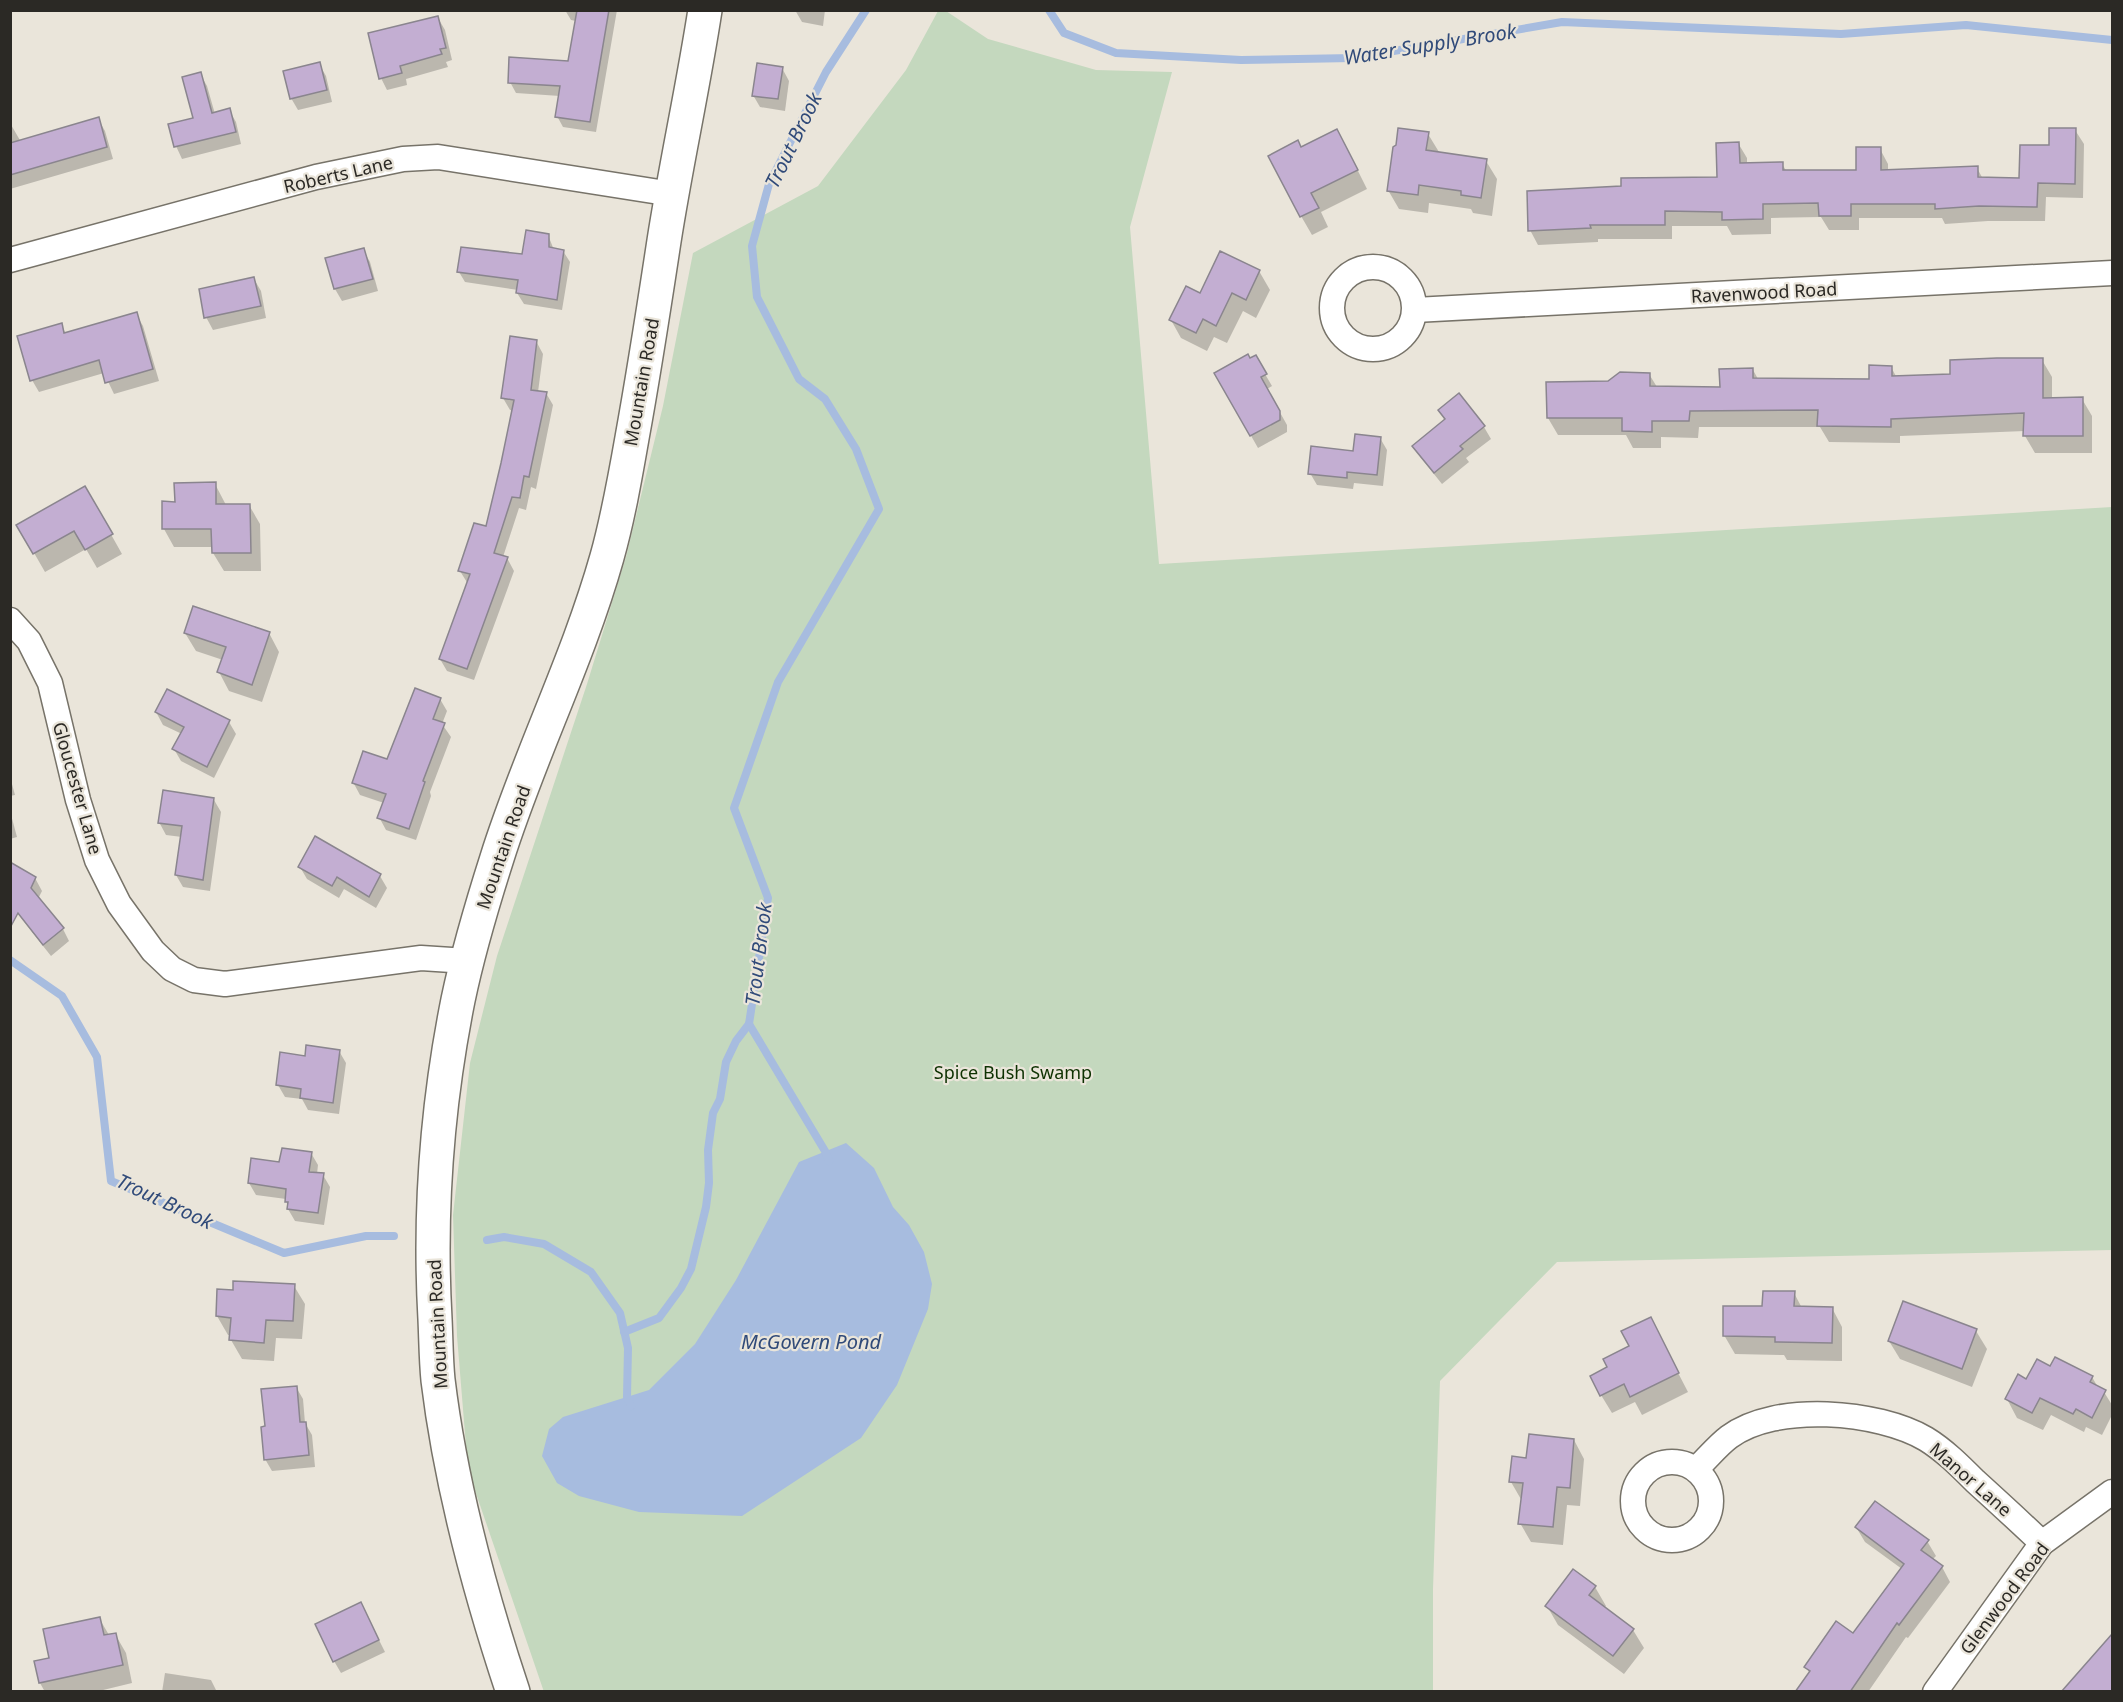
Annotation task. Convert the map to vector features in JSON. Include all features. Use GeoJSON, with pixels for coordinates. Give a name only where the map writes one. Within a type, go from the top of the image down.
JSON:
{"type":"FeatureCollection","features":[{"type":"Feature","properties":{"kind":"main road","name":"Mountain Road"},"geometry":{"type":"LineString","coordinates":[[513,1692],[492,1629],[466,1535],[450,1462],[438,1378],[433,1278],[434,1190],[438,1130],[450,1044],[468,961],[499,852],[583,631],[607,557],[622,494],[645,368],[672,194],[705,10]]}},
{"type":"Feature","properties":{"kind":"street","name":"Roberts Lane"},"geometry":{"type":"LineString","coordinates":[[10,260],[316,177],[403,159],[438,157],[672,194]]}},
{"type":"Feature","properties":{"kind":"street","name":"Ravenwood Road"},"geometry":{"type":"LineString","coordinates":[[1415,310],[2112,273]]}},
{"type":"Feature","properties":{"kind":"street","name":"Gloucester Lane"},"geometry":{"type":"LineString","coordinates":[[10,620],[29,641],[50,683],[78,800],[97,860],[119,904],[153,951],[172,969],[194,980],[225,984],[421,958],[468,961]]}},
{"type":"Feature","properties":{"kind":"street","name":"Manor Lane"},"geometry":{"type":"LineString","coordinates":[[1696,1469],[1729,1437],[1756,1424],[1783,1417],[1816,1414],[1872,1419],[1905,1429],[1938,1447],[2042,1543]]}},
{"type":"Feature","properties":{"kind":"street","name":"Glenwood Road"},"geometry":{"type":"LineString","coordinates":[[1935,1692],[2042,1543],[2112,1492]]}},
{"type":"Feature","properties":{"kind":"green space","name":"Spice Bush Swamp"},"geometry":{"type":"Polygon","coordinates":[[[938,11],[946,11],[988,39],[1096,70],[1172,72],[1130,227],[1159,564],[2112,507],[2112,1250],[1557,1262],[1440,1381],[1433,1589],[1433,1691],[544,1692],[468,1470],[457,1336],[453,1215],[470,1063],[497,956],[587,684],[626,557],[663,406],[693,253],[818,186],[906,70],[938,11]]]}},
{"type":"Feature","properties":{"kind":"water","name":"McGovern Pond"},"geometry":{"type":"Polygon","coordinates":[[[846,1143],[874,1168],[893,1207],[909,1225],[924,1252],[932,1284],[928,1309],[897,1385],[861,1438],[742,1516],[639,1512],[579,1496],[557,1483],[542,1456],[549,1429],[563,1417],[649,1390],[695,1344],[736,1280],[799,1162],[846,1143]]]}},
{"type":"Feature","properties":{"kind":"building"},"geometry":{"type":"Polygon","coordinates":[[[577,10],[609,10],[590,122],[555,117],[560,86],[508,83],[509,57],[568,61],[577,10]]]}},
{"type":"Feature","properties":{"kind":"building"},"geometry":{"type":"Polygon","coordinates":[[[438,16],[446,48],[440,49],[442,54],[400,66],[402,73],[379,79],[368,33],[438,16]]]}},
{"type":"Feature","properties":{"kind":"building"},"geometry":{"type":"Polygon","coordinates":[[[320,62],[327,90],[290,99],[283,71],[320,62]]]}},
{"type":"Feature","properties":{"kind":"building"},"geometry":{"type":"Polygon","coordinates":[[[757,63],[783,67],[778,99],[752,96],[757,63]]]}},
{"type":"Feature","properties":{"kind":"building"},"geometry":{"type":"Polygon","coordinates":[[[201,72],[212,113],[230,108],[236,132],[174,147],[168,124],[193,118],[182,77],[201,72]]]}},
{"type":"Feature","properties":{"kind":"building"},"geometry":{"type":"Polygon","coordinates":[[[99,117],[107,147],[10,175],[10,143],[99,117]]]}},
{"type":"Feature","properties":{"kind":"building"},"geometry":{"type":"Polygon","coordinates":[[[1398,128],[1429,132],[1426,150],[1487,159],[1481,198],[1461,195],[1461,191],[1419,185],[1418,195],[1387,191],[1398,128]]]}},
{"type":"Feature","properties":{"kind":"building"},"geometry":{"type":"Polygon","coordinates":[[[2049,128],[2076,128],[2075,184],[2038,183],[2037,207],[1979,206],[1935,209],[1935,204],[1851,204],[1851,216],[1819,216],[1818,203],[1763,204],[1763,219],[1722,220],[1722,212],[1665,211],[1665,225],[1590,225],[1591,228],[1528,231],[1527,191],[1621,186],[1621,178],[1717,177],[1716,143],[1739,142],[1740,163],[1783,162],[1783,170],[1856,170],[1856,147],[1881,147],[1881,170],[1978,166],[1978,177],[2019,178],[2020,145],[2049,145],[2049,128]]]}},
{"type":"Feature","properties":{"kind":"building"},"geometry":{"type":"Polygon","coordinates":[[[1337,129],[1358,170],[1311,193],[1319,208],[1300,217],[1268,156],[1298,140],[1301,147],[1337,129]]]}},
{"type":"Feature","properties":{"kind":"building"},"geometry":{"type":"Polygon","coordinates":[[[526,230],[549,234],[549,247],[564,250],[557,300],[516,293],[518,280],[457,272],[461,247],[522,254],[526,230]]]}},
{"type":"Feature","properties":{"kind":"building"},"geometry":{"type":"Polygon","coordinates":[[[364,248],[373,279],[334,289],[325,258],[364,248]]]}},
{"type":"Feature","properties":{"kind":"building"},"geometry":{"type":"Polygon","coordinates":[[[1220,251],[1260,270],[1246,300],[1232,293],[1216,326],[1203,319],[1196,333],[1169,320],[1186,286],[1200,293],[1220,251]]]}},
{"type":"Feature","properties":{"kind":"building"},"geometry":{"type":"Polygon","coordinates":[[[254,277],[261,306],[204,318],[199,289],[254,277]]]}},
{"type":"Feature","properties":{"kind":"building"},"geometry":{"type":"Polygon","coordinates":[[[137,312],[153,369],[105,383],[99,360],[30,381],[17,336],[62,323],[64,333],[137,312]]]}},
{"type":"Feature","properties":{"kind":"building"},"geometry":{"type":"Polygon","coordinates":[[[510,336],[537,340],[531,390],[547,392],[529,477],[524,476],[520,498],[512,497],[494,553],[508,557],[467,669],[439,659],[470,574],[458,571],[474,523],[486,526],[501,463],[514,400],[501,398],[510,336]]]}},
{"type":"Feature","properties":{"kind":"building"},"geometry":{"type":"Polygon","coordinates":[[[1248,354],[1250,358],[1256,355],[1267,374],[1261,377],[1280,411],[1280,420],[1250,436],[1214,373],[1248,354]]]}},
{"type":"Feature","properties":{"kind":"building"},"geometry":{"type":"Polygon","coordinates":[[[2043,358],[2043,398],[2083,397],[2083,436],[2023,436],[2024,413],[1891,419],[1891,427],[1817,426],[1818,410],[1690,411],[1689,421],[1652,421],[1652,432],[1622,431],[1622,418],[1547,418],[1546,382],[1608,381],[1620,372],[1650,373],[1650,386],[1720,387],[1719,369],[1753,368],[1753,378],[1869,379],[1869,365],[1892,366],[1892,376],[1950,374],[1950,360],[2043,358]]]}},
{"type":"Feature","properties":{"kind":"building"},"geometry":{"type":"Polygon","coordinates":[[[1459,393],[1485,426],[1460,446],[1463,449],[1434,473],[1412,446],[1445,419],[1438,410],[1459,393]]]}},
{"type":"Feature","properties":{"kind":"building"},"geometry":{"type":"Polygon","coordinates":[[[1355,434],[1381,437],[1377,475],[1347,472],[1347,478],[1308,474],[1311,446],[1353,451],[1355,434]]]}},
{"type":"Feature","properties":{"kind":"building"},"geometry":{"type":"Polygon","coordinates":[[[216,482],[216,504],[250,504],[251,553],[212,553],[211,529],[162,529],[162,501],[175,502],[174,483],[216,482]]]}},
{"type":"Feature","properties":{"kind":"building"},"geometry":{"type":"Polygon","coordinates":[[[85,486],[113,534],[85,550],[74,531],[33,554],[16,525],[85,486]]]}},
{"type":"Feature","properties":{"kind":"building"},"geometry":{"type":"Polygon","coordinates":[[[193,606],[270,632],[252,685],[217,672],[226,647],[184,633],[193,606]]]}},
{"type":"Feature","properties":{"kind":"building"},"geometry":{"type":"Polygon","coordinates":[[[415,688],[441,698],[433,719],[445,723],[423,781],[425,782],[409,829],[377,818],[386,794],[352,783],[363,751],[387,759],[415,688]]]}},
{"type":"Feature","properties":{"kind":"building"},"geometry":{"type":"Polygon","coordinates":[[[167,689],[230,720],[207,767],[172,749],[184,727],[155,712],[167,689]]]}},
{"type":"Feature","properties":{"kind":"building"},"geometry":{"type":"Polygon","coordinates":[[[163,790],[214,798],[203,880],[175,875],[182,826],[158,823],[163,790]]]}},
{"type":"Feature","properties":{"kind":"building"},"geometry":{"type":"Polygon","coordinates":[[[315,836],[381,874],[369,897],[337,877],[332,886],[298,867],[315,836]]]}},
{"type":"Feature","properties":{"kind":"building"},"geometry":{"type":"Polygon","coordinates":[[[10,862],[36,877],[31,888],[64,928],[43,945],[18,913],[10,928],[10,862]]]}},
{"type":"Feature","properties":{"kind":"building"},"geometry":{"type":"Polygon","coordinates":[[[306,1045],[340,1050],[333,1103],[300,1098],[301,1089],[276,1085],[280,1052],[305,1056],[306,1045]]]}},
{"type":"Feature","properties":{"kind":"building"},"geometry":{"type":"Polygon","coordinates":[[[282,1148],[312,1152],[309,1172],[324,1173],[318,1213],[287,1209],[286,1189],[248,1183],[251,1158],[279,1162],[282,1148]]]}},
{"type":"Feature","properties":{"kind":"building"},"geometry":{"type":"Polygon","coordinates":[[[233,1281],[295,1284],[293,1321],[266,1320],[264,1343],[229,1340],[231,1318],[216,1316],[217,1289],[233,1290],[233,1281]]]}},
{"type":"Feature","properties":{"kind":"building"},"geometry":{"type":"Polygon","coordinates":[[[1763,1291],[1795,1291],[1794,1306],[1833,1307],[1832,1343],[1775,1342],[1775,1337],[1723,1336],[1723,1306],[1762,1306],[1763,1291]]]}},
{"type":"Feature","properties":{"kind":"building"},"geometry":{"type":"Polygon","coordinates":[[[1903,1301],[1977,1329],[1962,1369],[1888,1341],[1903,1301]]]}},
{"type":"Feature","properties":{"kind":"building"},"geometry":{"type":"Polygon","coordinates":[[[1651,1317],[1679,1373],[1630,1397],[1624,1384],[1600,1396],[1590,1376],[1607,1367],[1603,1359],[1629,1346],[1621,1331],[1651,1317]]]}},
{"type":"Feature","properties":{"kind":"building"},"geometry":{"type":"Polygon","coordinates":[[[2055,1357],[2093,1376],[2090,1382],[2106,1390],[2092,1418],[2076,1409],[2073,1414],[2040,1398],[2032,1413],[2005,1399],[2018,1374],[2026,1379],[2037,1359],[2050,1366],[2055,1357]]]}},
{"type":"Feature","properties":{"kind":"building"},"geometry":{"type":"Polygon","coordinates":[[[297,1386],[300,1422],[306,1422],[309,1455],[264,1460],[261,1427],[265,1426],[261,1389],[297,1386]]]}},
{"type":"Feature","properties":{"kind":"building"},"geometry":{"type":"Polygon","coordinates":[[[1529,1434],[1574,1439],[1570,1488],[1557,1487],[1553,1527],[1518,1524],[1523,1483],[1509,1482],[1512,1456],[1526,1458],[1529,1434]]]}},
{"type":"Feature","properties":{"kind":"building"},"geometry":{"type":"Polygon","coordinates":[[[1875,1501],[1929,1540],[1921,1550],[1943,1566],[1899,1625],[1897,1623],[1850,1692],[1795,1692],[1810,1671],[1804,1667],[1836,1621],[1853,1633],[1904,1564],[1855,1527],[1875,1501]]]}},
{"type":"Feature","properties":{"kind":"building"},"geometry":{"type":"Polygon","coordinates":[[[1573,1569],[1596,1586],[1589,1595],[1634,1629],[1613,1656],[1545,1606],[1573,1569]]]}},
{"type":"Feature","properties":{"kind":"building"},"geometry":{"type":"Polygon","coordinates":[[[361,1602],[379,1640],[333,1662],[315,1624],[361,1602]]]}},
{"type":"Feature","properties":{"kind":"building"},"geometry":{"type":"Polygon","coordinates":[[[100,1617],[104,1635],[116,1633],[123,1665],[39,1683],[34,1661],[49,1658],[43,1629],[100,1617]]]}},
{"type":"Feature","properties":{"kind":"building"},"geometry":{"type":"Polygon","coordinates":[[[2112,1634],[2112,1692],[2061,1692],[2112,1634]]]}},
{"type":"Feature","properties":{"kind":"waterway","name":"Trout Brook"},"geometry":{"type":"LineString","coordinates":[[829,1161],[749,1024],[768,898],[734,808],[778,682],[879,509],[856,449],[825,399],[799,379],[757,297],[752,246],[769,184],[826,72],[866,10]]}},
{"type":"Feature","properties":{"kind":"waterway","name":"Water Supply Brook"},"geometry":{"type":"LineString","coordinates":[[1049,10],[1064,33],[1116,53],[1241,60],[1353,58],[1562,22],[1841,34],[1966,25],[2112,40]]}},
{"type":"Feature","properties":{"kind":"waterway","name":"Trout Brook"},"geometry":{"type":"LineString","coordinates":[[10,960],[62,996],[97,1057],[111,1181],[284,1253],[366,1236],[394,1236]]}},
{"type":"Feature","properties":{"kind":"waterway"},"geometry":{"type":"LineString","coordinates":[[624,1332],[659,1318],[681,1288],[691,1269],[706,1207],[709,1183],[708,1150],[713,1113],[720,1099],[726,1062],[736,1041],[749,1024]]}},
{"type":"Feature","properties":{"kind":"waterway","name":"Trout Brook"},"geometry":{"type":"LineString","coordinates":[[487,1240],[504,1237],[544,1244],[591,1272],[620,1313],[628,1348],[627,1397],[631,1406]]}}]}
